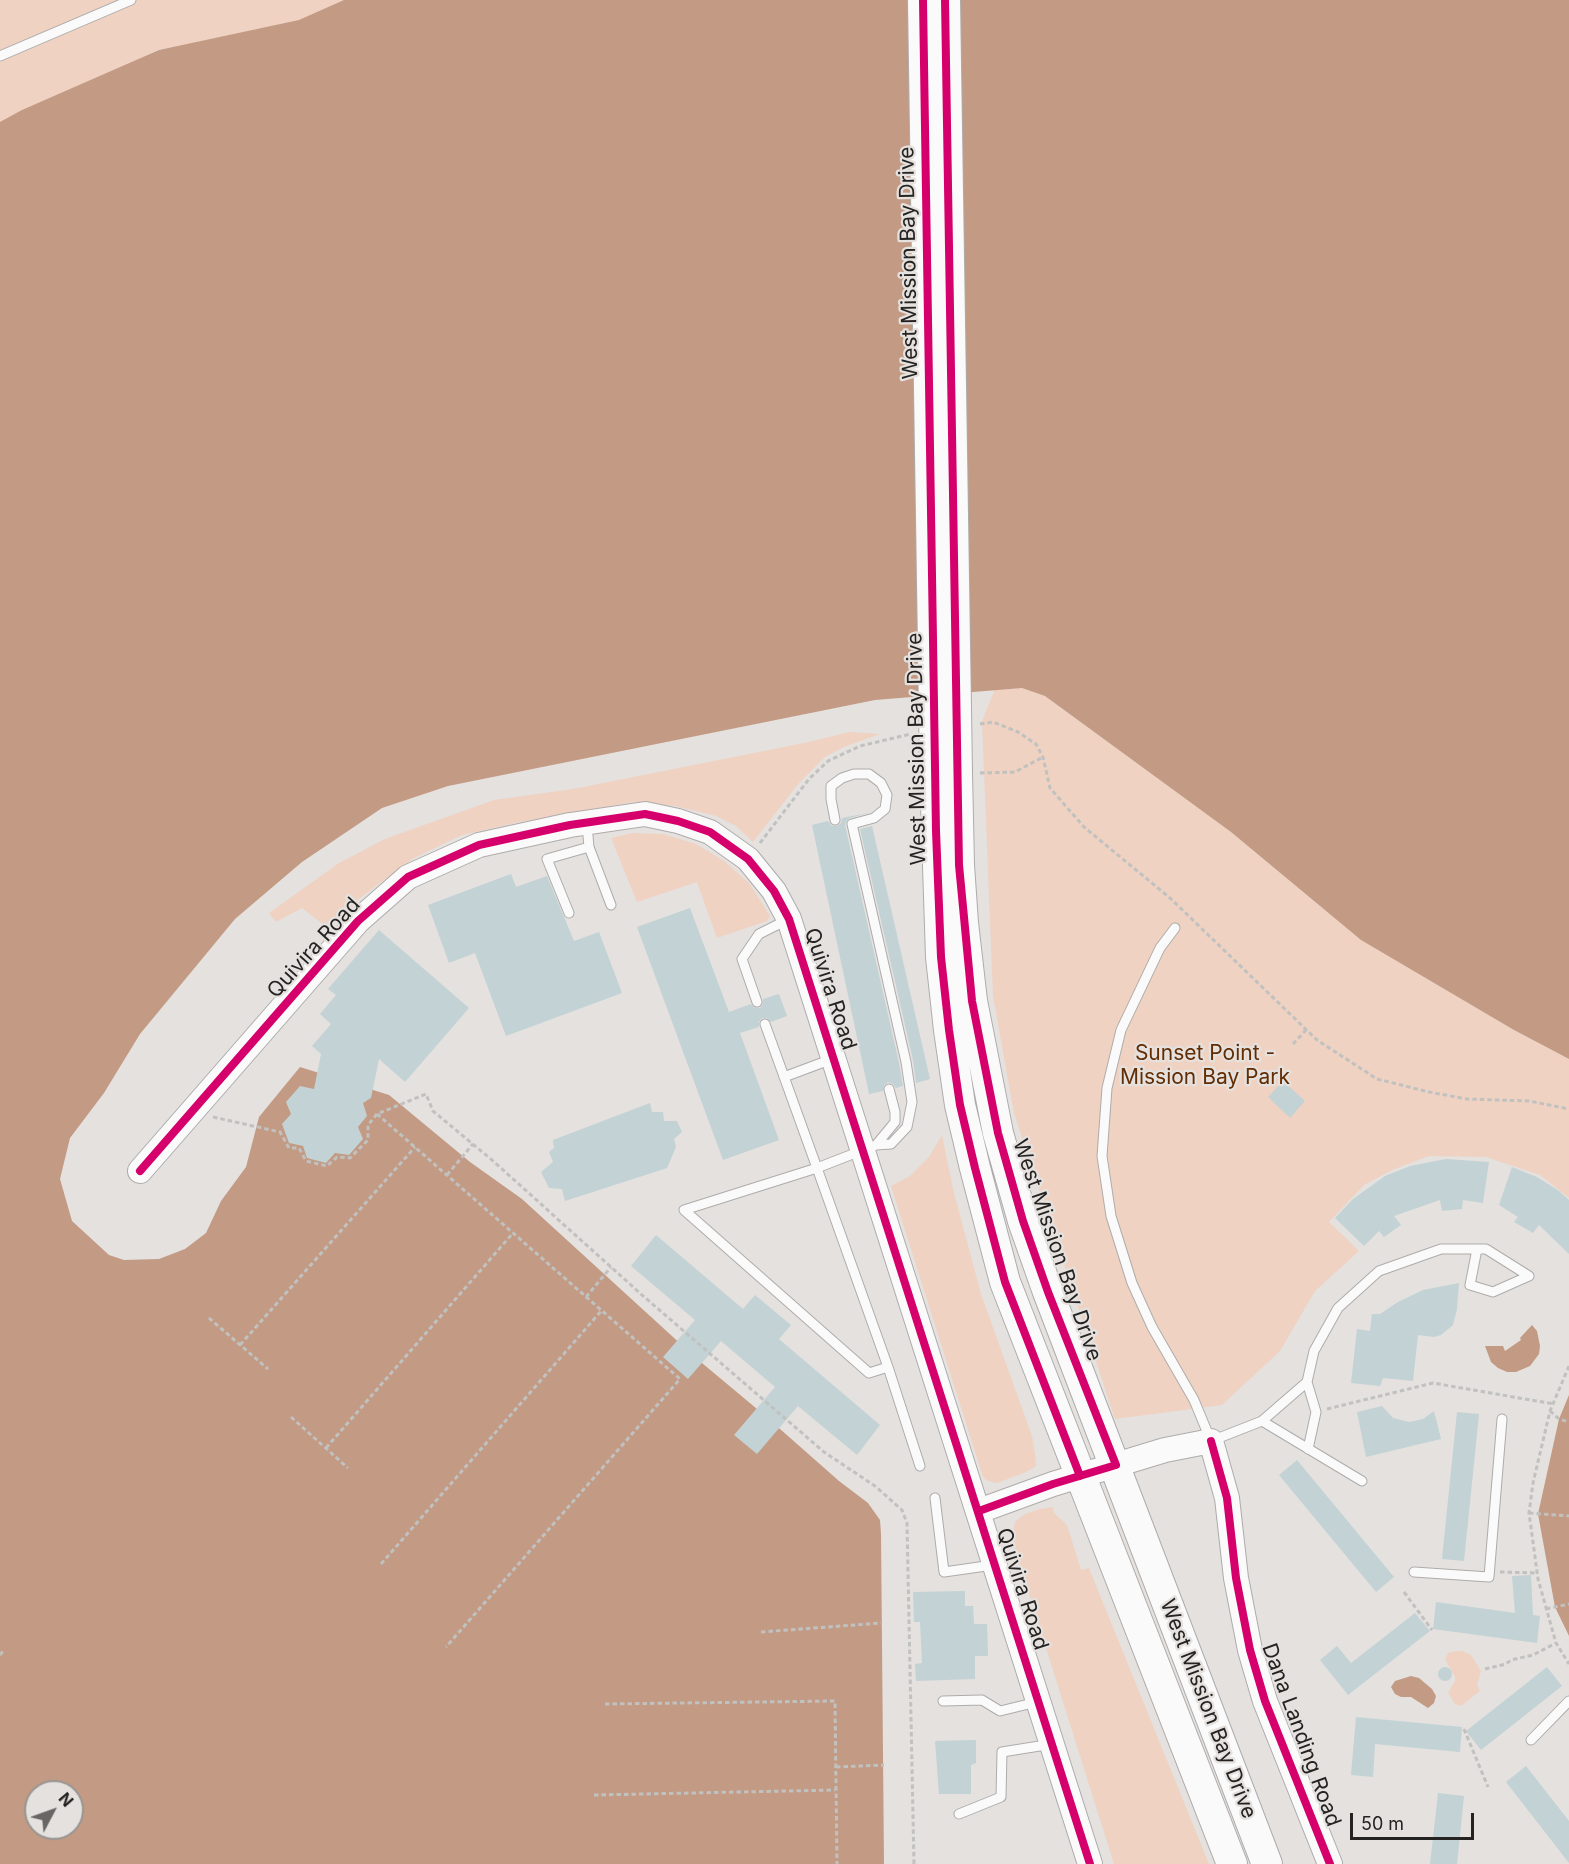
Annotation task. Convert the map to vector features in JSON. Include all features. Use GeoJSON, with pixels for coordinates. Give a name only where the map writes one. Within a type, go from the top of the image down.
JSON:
{"type":"FeatureCollection","features":[{"type":"Feature","properties":{"kind":"main road","name":"West Mission Bay Drive"},"geometry":{"type":"LineString","coordinates":[[923,0],[959,865],[972,1001],[998,1133],[1023,1221],[1267,1864]]}},
{"type":"Feature","properties":{"kind":"main road","name":"West Mission Bay Drive"},"geometry":{"type":"LineString","coordinates":[[945,0],[955,774],[941,957],[960,1105],[1005,1282],[1232,1864]]}},
{"type":"Feature","properties":{"kind":"street","name":"Quivira Road"},"geometry":{"type":"LineString","coordinates":[[140,1172],[358,921],[408,878],[479,845],[586,822],[645,813],[678,820],[710,832],[748,859],[774,891],[789,919],[833,1058],[869,1147],[979,1511],[1090,1864]]}},
{"type":"Feature","properties":{"kind":"street"},"geometry":{"type":"LineString","coordinates":[[979,1511],[1165,1450],[1211,1441]]}},
{"type":"Feature","properties":{"kind":"street","name":"Dana Landing Road"},"geometry":{"type":"LineString","coordinates":[[1211,1441],[1227,1498],[1236,1578],[1250,1650],[1265,1701],[1330,1864]]}},
{"type":"Feature","properties":{"kind":"lane"},"geometry":{"type":"LineString","coordinates":[[0,56],[131,0]]}},
{"type":"Feature","properties":{"kind":"lane"},"geometry":{"type":"LineString","coordinates":[[835,820],[831,786],[842,778],[854,774],[869,774],[881,783],[887,795],[885,809],[874,818],[852,824],[906,1062],[912,1102],[907,1127],[891,1144],[869,1147],[817,1168],[684,1210],[869,1373],[888,1367]]}},
{"type":"Feature","properties":{"kind":"lane"},"geometry":{"type":"LineString","coordinates":[[586,822],[589,847],[611,905]]}},
{"type":"Feature","properties":{"kind":"lane"},"geometry":{"type":"LineString","coordinates":[[569,913],[547,859],[589,847]]}},
{"type":"Feature","properties":{"kind":"lane"},"geometry":{"type":"LineString","coordinates":[[757,1002],[742,959],[759,934],[789,919]]}},
{"type":"Feature","properties":{"kind":"lane","name":"Dana Landing Road"},"geometry":{"type":"LineString","coordinates":[[1174,928],[1160,948],[1121,1030],[1107,1088],[1102,1156],[1111,1216],[1132,1283],[1152,1327],[1194,1400],[1211,1441]]}},
{"type":"Feature","properties":{"kind":"lane"},"geometry":{"type":"LineString","coordinates":[[765,1024],[888,1367],[920,1466]]}},
{"type":"Feature","properties":{"kind":"lane"},"geometry":{"type":"LineString","coordinates":[[784,1077],[833,1058]]}},
{"type":"Feature","properties":{"kind":"lane"},"geometry":{"type":"LineString","coordinates":[[869,1147],[895,1122],[889,1089]]}},
{"type":"Feature","properties":{"kind":"lane"},"geometry":{"type":"LineString","coordinates":[[1308,1449],[1316,1412],[1307,1382],[1314,1351],[1338,1308],[1379,1271],[1441,1250],[1477,1249],[1486,1249],[1529,1276],[1493,1292],[1470,1285],[1477,1249]]}},
{"type":"Feature","properties":{"kind":"lane"},"geometry":{"type":"LineString","coordinates":[[1211,1441],[1262,1421],[1307,1382]]}},
{"type":"Feature","properties":{"kind":"lane"},"geometry":{"type":"LineString","coordinates":[[1414,1572],[1489,1577],[1502,1419]]}},
{"type":"Feature","properties":{"kind":"lane"},"geometry":{"type":"LineString","coordinates":[[1262,1421],[1362,1481]]}},
{"type":"Feature","properties":{"kind":"lane"},"geometry":{"type":"LineString","coordinates":[[935,1498],[944,1572],[996,1565]]}},
{"type":"Feature","properties":{"kind":"lane"},"geometry":{"type":"LineString","coordinates":[[943,1701],[982,1700],[1000,1711],[1039,1702]]}},
{"type":"Feature","properties":{"kind":"lane"},"geometry":{"type":"LineString","coordinates":[[1531,1740],[1569,1701]]}},
{"type":"Feature","properties":{"kind":"lane"},"geometry":{"type":"LineString","coordinates":[[959,1814],[1001,1797],[1002,1752],[1052,1744]]}},
{"type":"Feature","properties":{"kind":"path"},"geometry":{"type":"LineString","coordinates":[[970,725],[993,722],[1018,732],[1036,744],[1043,757],[1050,788],[1084,827],[1170,898],[1317,1040],[1377,1079],[1467,1100],[1529,1101],[1569,1109]]}},
{"type":"Feature","properties":{"kind":"path"},"geometry":{"type":"LineString","coordinates":[[748,859],[809,779],[828,761],[860,746],[913,733]]}},
{"type":"Feature","properties":{"kind":"path"},"geometry":{"type":"LineString","coordinates":[[955,774],[1015,772],[1043,757]]}},
{"type":"Feature","properties":{"kind":"path"},"geometry":{"type":"LineString","coordinates":[[1293,1044],[1306,1030]]}},
{"type":"Feature","properties":{"kind":"path"},"geometry":{"type":"LineString","coordinates":[[198,1105],[214,1118],[280,1132],[288,1148],[299,1148],[306,1161],[327,1166],[336,1157],[350,1158],[368,1140],[368,1125],[376,1114],[426,1094],[433,1111],[611,1267],[824,1452],[875,1486],[902,1510],[907,1522],[914,1864]]}},
{"type":"Feature","properties":{"kind":"path"},"geometry":{"type":"LineString","coordinates":[[376,1114],[680,1379],[446,1647]]}},
{"type":"Feature","properties":{"kind":"path"},"geometry":{"type":"LineString","coordinates":[[447,1175],[473,1144]]}},
{"type":"Feature","properties":{"kind":"path"},"geometry":{"type":"LineString","coordinates":[[240,1345],[415,1147]]}},
{"type":"Feature","properties":{"kind":"path"},"geometry":{"type":"LineString","coordinates":[[326,1448],[513,1233]]}},
{"type":"Feature","properties":{"kind":"path"},"geometry":{"type":"LineString","coordinates":[[586,1297],[611,1267]]}},
{"type":"Feature","properties":{"kind":"path"},"geometry":{"type":"LineString","coordinates":[[381,1564],[602,1310]]}},
{"type":"Feature","properties":{"kind":"path"},"geometry":{"type":"LineString","coordinates":[[209,1318],[268,1369]]}},
{"type":"Feature","properties":{"kind":"path"},"geometry":{"type":"LineString","coordinates":[[1569,1366],[1550,1412],[1533,1483],[1529,1514],[1537,1573],[1546,1609],[1556,1643],[1569,1664]]}},
{"type":"Feature","properties":{"kind":"path"},"geometry":{"type":"LineString","coordinates":[[1316,1412],[1433,1383],[1554,1404]]}},
{"type":"Feature","properties":{"kind":"path"},"geometry":{"type":"LineString","coordinates":[[1550,1412],[1558,1419],[1569,1422]]}},
{"type":"Feature","properties":{"kind":"path"},"geometry":{"type":"LineString","coordinates":[[291,1417],[348,1468]]}},
{"type":"Feature","properties":{"kind":"path"},"geometry":{"type":"LineString","coordinates":[[1529,1514],[1569,1516]]}},
{"type":"Feature","properties":{"kind":"path"},"geometry":{"type":"LineString","coordinates":[[1490,1572],[1537,1573]]}},
{"type":"Feature","properties":{"kind":"path"},"geometry":{"type":"LineString","coordinates":[[1404,1592],[1432,1630]]}},
{"type":"Feature","properties":{"kind":"path"},"geometry":{"type":"LineString","coordinates":[[1546,1609],[1569,1604]]}},
{"type":"Feature","properties":{"kind":"path"},"geometry":{"type":"LineString","coordinates":[[761,1632],[881,1623]]}},
{"type":"Feature","properties":{"kind":"path"},"geometry":{"type":"LineString","coordinates":[[1485,1669],[1533,1655],[1556,1643]]}},
{"type":"Feature","properties":{"kind":"path"},"geometry":{"type":"LineString","coordinates":[[0,1655],[3,1651]]}},
{"type":"Feature","properties":{"kind":"path"},"geometry":{"type":"LineString","coordinates":[[604,1704],[835,1701],[837,1864]]}},
{"type":"Feature","properties":{"kind":"path"},"geometry":{"type":"LineString","coordinates":[[1464,1729],[1488,1787]]}},
{"type":"Feature","properties":{"kind":"path"},"geometry":{"type":"LineString","coordinates":[[836,1767],[884,1765]]}},
{"type":"Feature","properties":{"kind":"path"},"geometry":{"type":"LineString","coordinates":[[594,1795],[836,1790]]}},
{"type":"Feature","properties":{"kind":"green space"},"geometry":{"type":"Polygon","coordinates":[[[0,0],[434,0],[157,50],[0,127],[0,0]]]}},
{"type":"Feature","properties":{"kind":"green space","name":"Sunset Point - Mission Bay Park"},"geometry":{"type":"Polygon","coordinates":[[[1022,688],[1045,696],[1231,832],[1361,940],[1514,1030],[1569,1059],[1569,1198],[1540,1175],[1486,1157],[1429,1156],[1392,1170],[1364,1185],[1329,1222],[1359,1251],[1315,1291],[1280,1351],[1222,1405],[1115,1419],[1014,1113],[993,996],[982,721],[995,689],[1022,688]]]}},
{"type":"Feature","properties":{"kind":"green space"},"geometry":{"type":"Polygon","coordinates":[[[849,732],[880,734],[844,747],[825,757],[799,783],[753,842],[736,826],[716,816],[675,806],[633,802],[462,835],[414,858],[360,898],[334,924],[325,926],[302,908],[276,922],[269,913],[339,863],[385,839],[494,800],[573,789],[849,732]]]}},
{"type":"Feature","properties":{"kind":"green space"},"geometry":{"type":"Polygon","coordinates":[[[632,833],[663,834],[696,844],[724,861],[749,883],[770,916],[767,921],[717,938],[697,882],[637,902],[611,838],[632,833]]]}},
{"type":"Feature","properties":{"kind":"green space"},"geometry":{"type":"Polygon","coordinates":[[[942,1135],[953,1189],[981,1294],[1032,1436],[1035,1453],[1036,1466],[997,1483],[983,1477],[891,1186],[910,1176],[929,1157],[942,1135]]]}},
{"type":"Feature","properties":{"kind":"green space"},"geometry":{"type":"Polygon","coordinates":[[[1053,1507],[1054,1513],[1067,1525],[1081,1570],[1089,1568],[1209,1864],[1114,1864],[1012,1540],[1015,1522],[1025,1514],[1053,1507]]]}},
{"type":"Feature","properties":{"kind":"green space"},"geometry":{"type":"Polygon","coordinates":[[[1455,1651],[1471,1655],[1481,1671],[1477,1685],[1480,1691],[1461,1706],[1455,1704],[1448,1693],[1455,1677],[1445,1659],[1448,1653],[1455,1651]]]}},
{"type":"Feature","properties":{"kind":"shaded area"},"geometry":{"type":"Polygon","coordinates":[[[344,0],[1569,0],[1569,1059],[1514,1030],[1361,940],[1231,832],[1045,696],[1022,688],[875,700],[448,786],[382,808],[302,862],[235,919],[140,1034],[104,1093],[70,1138],[60,1179],[72,1221],[109,1255],[124,1260],[159,1259],[185,1249],[206,1233],[221,1201],[246,1167],[259,1117],[300,1067],[389,1095],[470,1162],[522,1199],[696,1358],[839,1481],[868,1503],[880,1520],[881,1534],[884,1864],[0,1864],[0,122],[22,110],[159,50],[299,20],[344,0]]]}},
{"type":"Feature","properties":{"kind":"shaded area"},"geometry":{"type":"Polygon","coordinates":[[[1532,1325],[1537,1331],[1540,1346],[1539,1354],[1530,1366],[1516,1372],[1507,1372],[1491,1362],[1485,1346],[1503,1346],[1505,1351],[1521,1340],[1520,1338],[1532,1325]]]}},
{"type":"Feature","properties":{"kind":"shaded area"},"geometry":{"type":"Polygon","coordinates":[[[1569,1395],[1569,1636],[1555,1607],[1538,1514],[1559,1419],[1569,1395]]]}},
{"type":"Feature","properties":{"kind":"shaded area"},"geometry":{"type":"Polygon","coordinates":[[[1411,1676],[1419,1678],[1432,1689],[1436,1696],[1434,1703],[1428,1708],[1411,1697],[1401,1697],[1395,1694],[1391,1687],[1395,1681],[1411,1676]]]}},
{"type":"Feature","properties":{"kind":"building"},"geometry":{"type":"Polygon","coordinates":[[[868,813],[850,818],[845,825],[903,1086],[896,1088],[888,1082],[884,1085],[883,1091],[869,1094],[812,825],[828,821],[832,826],[837,826],[841,823],[842,818],[868,813]]]}},
{"type":"Feature","properties":{"kind":"building"},"geometry":{"type":"Polygon","coordinates":[[[872,826],[930,1079],[916,1083],[913,1060],[860,829],[872,826]]]}},
{"type":"Feature","properties":{"kind":"building"},"geometry":{"type":"Polygon","coordinates":[[[511,874],[516,887],[547,876],[574,941],[599,932],[622,993],[506,1036],[475,953],[449,963],[428,905],[511,874]]]}},
{"type":"Feature","properties":{"kind":"building"},"geometry":{"type":"Polygon","coordinates":[[[690,908],[729,1012],[751,1004],[755,1008],[760,1008],[763,999],[779,994],[787,1016],[771,1022],[767,1018],[762,1018],[759,1027],[740,1033],[779,1140],[723,1160],[637,927],[690,908]]]}},
{"type":"Feature","properties":{"kind":"building"},"geometry":{"type":"Polygon","coordinates":[[[379,930],[469,1008],[405,1082],[379,1059],[371,1098],[363,1103],[367,1116],[358,1127],[363,1139],[349,1155],[335,1153],[326,1163],[307,1158],[303,1146],[289,1143],[282,1124],[291,1114],[286,1102],[300,1086],[314,1089],[321,1054],[312,1046],[331,1024],[320,1014],[336,995],[328,989],[379,930]]]}},
{"type":"Feature","properties":{"kind":"building"},"geometry":{"type":"Polygon","coordinates":[[[1283,1081],[1305,1101],[1290,1118],[1268,1097],[1283,1081]]]}},
{"type":"Feature","properties":{"kind":"building"},"geometry":{"type":"Polygon","coordinates":[[[650,1103],[652,1112],[663,1112],[664,1121],[677,1121],[682,1132],[674,1139],[676,1147],[667,1168],[565,1201],[562,1189],[549,1188],[541,1172],[553,1162],[549,1152],[554,1148],[553,1140],[650,1103]]]}},
{"type":"Feature","properties":{"kind":"building"},"geometry":{"type":"Polygon","coordinates":[[[1446,1159],[1489,1162],[1483,1203],[1463,1200],[1462,1209],[1442,1211],[1440,1200],[1394,1216],[1401,1225],[1384,1237],[1379,1231],[1364,1246],[1335,1218],[1353,1199],[1385,1176],[1410,1166],[1446,1159]]]}},
{"type":"Feature","properties":{"kind":"building"},"geometry":{"type":"Polygon","coordinates":[[[1512,1167],[1537,1177],[1569,1200],[1569,1254],[1539,1225],[1533,1233],[1514,1222],[1518,1217],[1499,1205],[1512,1167]]]}},
{"type":"Feature","properties":{"kind":"building"},"geometry":{"type":"Polygon","coordinates":[[[656,1235],[743,1309],[755,1295],[791,1325],[779,1339],[880,1425],[857,1455],[798,1406],[757,1454],[734,1435],[775,1387],[721,1341],[688,1379],[663,1357],[695,1320],[631,1266],[656,1235]]]}},
{"type":"Feature","properties":{"kind":"building"},"geometry":{"type":"Polygon","coordinates":[[[1459,1283],[1453,1325],[1441,1335],[1434,1337],[1418,1335],[1413,1381],[1383,1378],[1380,1386],[1351,1383],[1357,1329],[1370,1331],[1372,1314],[1380,1314],[1423,1290],[1459,1283]]]}},
{"type":"Feature","properties":{"kind":"building"},"geometry":{"type":"Polygon","coordinates":[[[1382,1406],[1393,1418],[1409,1422],[1423,1419],[1434,1411],[1441,1439],[1366,1457],[1357,1412],[1382,1406]]]}},
{"type":"Feature","properties":{"kind":"building"},"geometry":{"type":"Polygon","coordinates":[[[1457,1412],[1479,1414],[1464,1561],[1442,1559],[1457,1412]]]}},
{"type":"Feature","properties":{"kind":"building"},"geometry":{"type":"Polygon","coordinates":[[[1297,1460],[1394,1577],[1376,1592],[1279,1475],[1297,1460]]]}},
{"type":"Feature","properties":{"kind":"building"},"geometry":{"type":"Polygon","coordinates":[[[1531,1575],[1533,1615],[1540,1616],[1537,1643],[1433,1629],[1436,1602],[1515,1613],[1512,1576],[1531,1575]]]}},
{"type":"Feature","properties":{"kind":"building"},"geometry":{"type":"Polygon","coordinates":[[[965,1591],[965,1606],[973,1606],[974,1624],[987,1624],[988,1656],[975,1656],[975,1679],[916,1681],[915,1664],[922,1663],[920,1622],[914,1622],[913,1592],[965,1591]]]}},
{"type":"Feature","properties":{"kind":"building"},"geometry":{"type":"Polygon","coordinates":[[[1415,1613],[1430,1631],[1348,1695],[1320,1660],[1337,1646],[1351,1663],[1415,1613]]]}},
{"type":"Feature","properties":{"kind":"building"},"geometry":{"type":"Polygon","coordinates":[[[1442,1667],[1448,1667],[1452,1674],[1448,1681],[1442,1681],[1438,1677],[1438,1671],[1442,1667]]]}},
{"type":"Feature","properties":{"kind":"building"},"geometry":{"type":"Polygon","coordinates":[[[1547,1667],[1562,1686],[1481,1750],[1466,1731],[1547,1667]]]}},
{"type":"Feature","properties":{"kind":"building"},"geometry":{"type":"Polygon","coordinates":[[[1356,1717],[1462,1727],[1460,1752],[1375,1744],[1373,1777],[1351,1775],[1356,1717]]]}},
{"type":"Feature","properties":{"kind":"building"},"geometry":{"type":"Polygon","coordinates":[[[976,1740],[976,1763],[971,1765],[971,1794],[939,1794],[935,1741],[976,1740]]]}},
{"type":"Feature","properties":{"kind":"building"},"geometry":{"type":"Polygon","coordinates":[[[1526,1766],[1569,1821],[1569,1863],[1506,1782],[1526,1766]]]}},
{"type":"Feature","properties":{"kind":"building"},"geometry":{"type":"Polygon","coordinates":[[[1438,1793],[1464,1796],[1457,1864],[1430,1864],[1438,1793]]]}},
{"type":"Feature","properties":{"kind":"cycle path"},"geometry":{"type":"LineString","coordinates":[[923,0],[936,831],[941,957],[960,1105],[1005,1282],[1080,1476]]}},
{"type":"Feature","properties":{"kind":"cycle path"},"geometry":{"type":"LineString","coordinates":[[945,0],[959,865],[972,1001],[998,1133],[1023,1221],[1048,1292],[1116,1465],[1053,1484],[979,1511]]}},
{"type":"Feature","properties":{"kind":"cycle path"},"geometry":{"type":"LineString","coordinates":[[140,1171],[358,921],[408,877],[479,845],[570,825],[645,814],[678,821],[710,832],[748,859],[774,891],[789,919],[1090,1864]]}},
{"type":"Feature","properties":{"kind":"cycle path"},"geometry":{"type":"LineString","coordinates":[[1211,1441],[1227,1498],[1236,1578],[1250,1650],[1265,1701],[1330,1864]]}}]}
